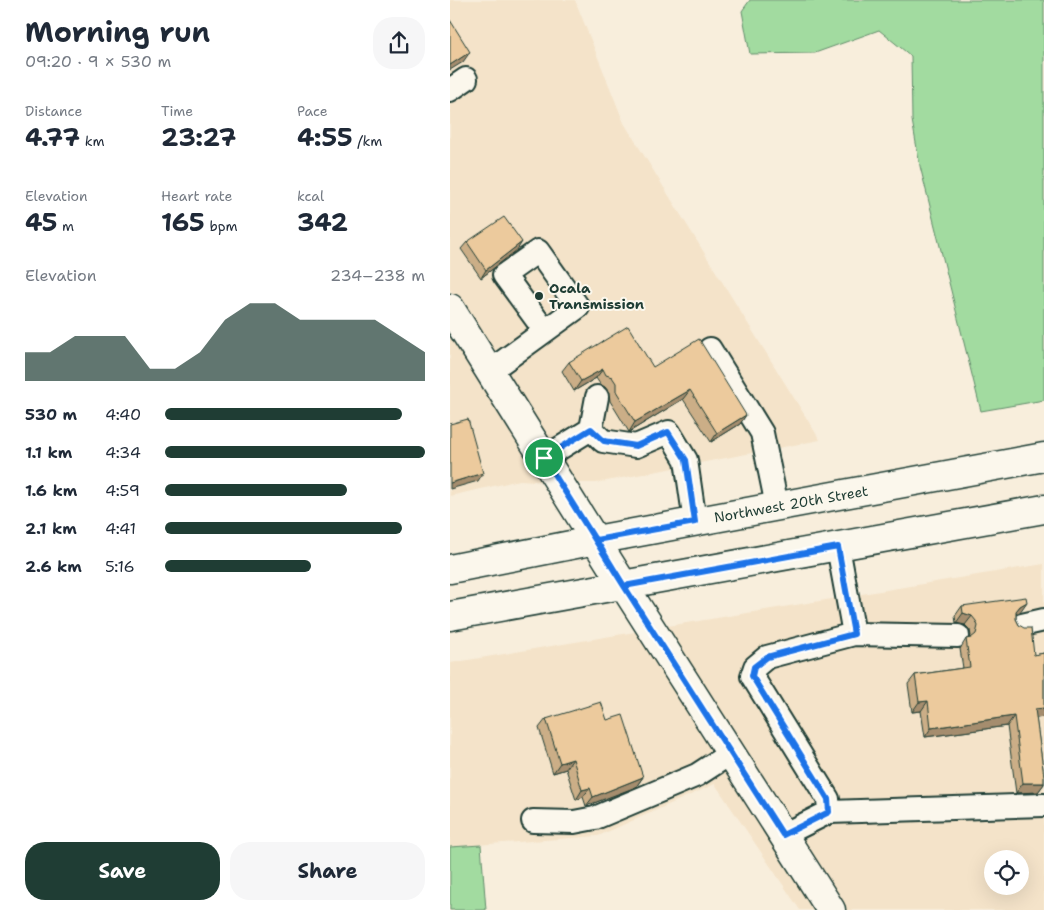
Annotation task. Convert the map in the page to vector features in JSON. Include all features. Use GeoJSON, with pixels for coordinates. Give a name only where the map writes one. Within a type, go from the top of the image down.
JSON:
{"type":"FeatureCollection","features":[{"type":"Feature","properties":{"kind":"main road"},"geometry":{"type":"LineString","coordinates":[[450,308],[624,586],[831,910]]}},
{"type":"Feature","properties":{"kind":"main road","name":"Northwest 20th Street"},"geometry":{"type":"LineString","coordinates":[[450,569],[776,506],[1044,457]]}},
{"type":"Feature","properties":{"kind":"main road"},"geometry":{"type":"LineString","coordinates":[[450,616],[624,586],[1044,508]]}},
{"type":"Feature","properties":{"kind":"lane"},"geometry":{"type":"LineString","coordinates":[[490,371],[545,331]]}},
{"type":"Feature","properties":{"kind":"lane"},"geometry":{"type":"LineString","coordinates":[[710,349],[762,433],[776,506]]}},
{"type":"Feature","properties":{"kind":"lane"},"geometry":{"type":"LineString","coordinates":[[544,458],[591,429],[598,397]]}},
{"type":"Feature","properties":{"kind":"lane"},"geometry":{"type":"LineString","coordinates":[[591,429],[604,441],[636,446],[668,432],[686,460],[695,522]]}},
{"type":"Feature","properties":{"kind":"lane"},"geometry":{"type":"LineString","coordinates":[[838,547],[854,634]]}},
{"type":"Feature","properties":{"kind":"lane"},"geometry":{"type":"LineString","coordinates":[[1022,625],[1044,620]]}},
{"type":"Feature","properties":{"kind":"lane"},"geometry":{"type":"LineString","coordinates":[[829,812],[828,799],[752,676],[754,667],[767,657],[854,634],[958,636]]}},
{"type":"Feature","properties":{"kind":"lane"},"geometry":{"type":"LineString","coordinates":[[533,822],[574,822],[595,818],[697,775],[731,753]]}},
{"type":"Feature","properties":{"kind":"lane"},"geometry":{"type":"LineString","coordinates":[[783,835],[829,812],[1044,805]]}},
{"type":"Feature","properties":{"kind":"shaded area"},"geometry":{"type":"Polygon","coordinates":[[[450,0],[575,0],[624,123],[820,440],[596,483],[572,483],[450,289],[450,0]]]}},
{"type":"Feature","properties":{"kind":"shaded area"},"geometry":{"type":"Polygon","coordinates":[[[450,327],[548,482],[520,480],[450,496],[450,327]]]}},
{"type":"Feature","properties":{"kind":"shaded area"},"geometry":{"type":"Polygon","coordinates":[[[1044,564],[1044,910],[843,910],[662,627],[1044,564]]]}},
{"type":"Feature","properties":{"kind":"shaded area"},"geometry":{"type":"Polygon","coordinates":[[[641,631],[819,910],[800,910],[715,784],[598,836],[450,847],[450,663],[641,631]]]}},
{"type":"Feature","properties":{"kind":"green space"},"geometry":{"type":"Polygon","coordinates":[[[750,0],[1044,0],[1044,400],[981,411],[920,166],[912,120],[911,56],[879,30],[815,53],[750,54],[742,11],[750,0]]]}},
{"type":"Feature","properties":{"kind":"green space"},"geometry":{"type":"Polygon","coordinates":[[[481,845],[486,910],[450,910],[450,847],[481,845]]]}},
{"type":"Feature","properties":{"kind":"building"},"geometry":{"type":"Polygon","coordinates":[[[450,20],[470,52],[450,65],[450,20]]]}},
{"type":"Feature","properties":{"kind":"building"},"geometry":{"type":"Polygon","coordinates":[[[504,217],[522,242],[486,270],[467,242],[504,217]]]}},
{"type":"Feature","properties":{"kind":"building"},"geometry":{"type":"Polygon","coordinates":[[[628,326],[653,367],[699,339],[746,415],[717,433],[690,390],[635,422],[616,391],[616,383],[612,377],[606,375],[603,369],[581,381],[569,362],[628,326]]]}},
{"type":"Feature","properties":{"kind":"building"},"geometry":{"type":"Polygon","coordinates":[[[468,419],[483,473],[450,483],[450,424],[468,419]]]}},
{"type":"Feature","properties":{"kind":"building"},"geometry":{"type":"Polygon","coordinates":[[[1026,597],[1027,602],[1016,611],[1016,619],[1019,625],[1024,628],[1031,628],[1034,655],[1044,653],[1044,708],[1035,709],[1044,783],[1023,783],[1014,716],[931,728],[928,701],[919,702],[915,675],[970,667],[966,639],[976,634],[978,626],[972,616],[963,613],[962,606],[1026,597]]]}},
{"type":"Feature","properties":{"kind":"building"},"geometry":{"type":"Polygon","coordinates":[[[601,702],[607,720],[623,715],[643,777],[593,797],[590,788],[582,790],[573,759],[560,763],[546,719],[601,702]]]}},
{"type":"Feature","properties":{"kind":"place","name":"Ocala Transmission"},"geometry":{"type":"Point","coordinates":[539,296]}},
{"type":"Feature","properties":{"kind":"route"},"geometry":{"type":"LineString","coordinates":[[544,458],[591,429],[604,441],[636,446],[668,432],[686,460],[695,522],[596,540],[624,586],[838,547],[854,634],[767,657],[754,667],[752,676],[828,799],[829,812],[783,835],[624,586],[544,458]]}}]}
